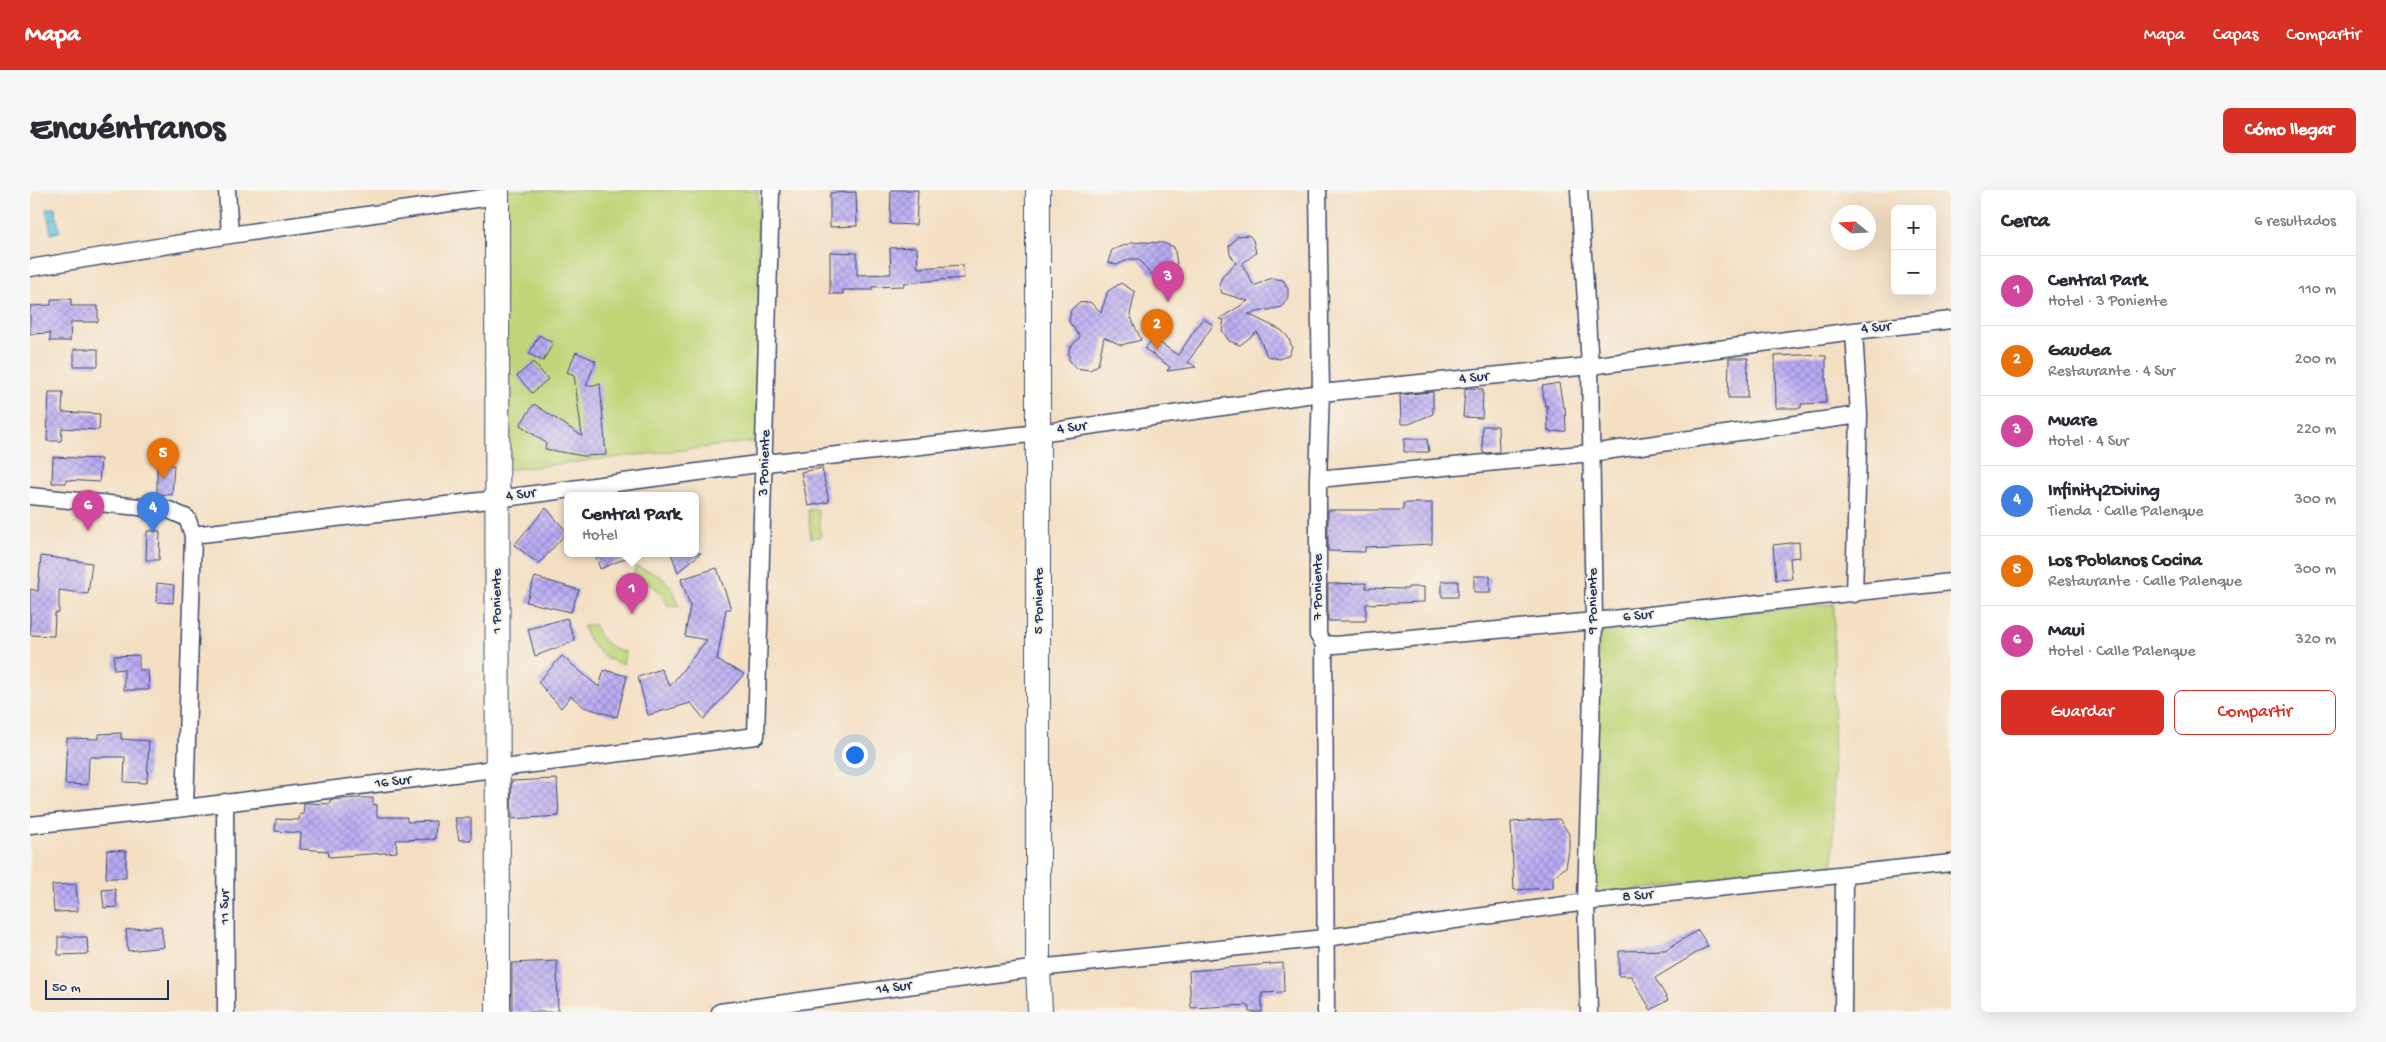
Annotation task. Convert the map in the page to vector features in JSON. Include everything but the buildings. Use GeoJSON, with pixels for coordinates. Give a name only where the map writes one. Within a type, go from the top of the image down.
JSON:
{"type":"FeatureCollection","features":[{"type":"Feature","properties":{"kind":"street"},"geometry":{"type":"LineString","coordinates":[[227,190],[230,235]]}},
{"type":"Feature","properties":{"kind":"street","name":"3 Poniente"},"geometry":{"type":"LineString","coordinates":[[756,736],[771,190]]}},
{"type":"Feature","properties":{"kind":"street","name":"5 Poniente"},"geometry":{"type":"LineString","coordinates":[[1038,190],[1038,968],[1040,1012]]}},
{"type":"Feature","properties":{"kind":"street","name":"7 Poniente"},"geometry":{"type":"LineString","coordinates":[[1318,190],[1321,393],[1318,479],[1318,635],[1324,644],[1326,1012]]}},
{"type":"Feature","properties":{"kind":"street","name":"9 Poniente"},"geometry":{"type":"LineString","coordinates":[[1579,190],[1590,366],[1594,621],[1586,902],[1589,1012]]}},
{"type":"Feature","properties":{"kind":"street"},"geometry":{"type":"LineString","coordinates":[[30,268],[497,193]]}},
{"type":"Feature","properties":{"kind":"street","name":"1 Poniente"},"geometry":{"type":"LineString","coordinates":[[497,193],[498,1012]]}},
{"type":"Feature","properties":{"kind":"street","name":"4 Sur"},"geometry":{"type":"LineString","coordinates":[[193,535],[497,499],[765,463],[1039,433],[1321,393],[1590,366],[1951,320]]}},
{"type":"Feature","properties":{"kind":"street"},"geometry":{"type":"LineString","coordinates":[[1854,331],[1859,415],[1854,594]]}},
{"type":"Feature","properties":{"kind":"street"},"geometry":{"type":"LineString","coordinates":[[1318,479],[1591,454],[1859,415]]}},
{"type":"Feature","properties":{"kind":"street"},"geometry":{"type":"LineString","coordinates":[[30,496],[169,510],[187,518],[193,535],[185,808]]}},
{"type":"Feature","properties":{"kind":"street","name":"6 Sur"},"geometry":{"type":"LineString","coordinates":[[1324,644],[1335,645],[1594,621],[1951,582]]}},
{"type":"Feature","properties":{"kind":"street","name":"16 Sur"},"geometry":{"type":"LineString","coordinates":[[30,825],[185,808],[756,736]]}},
{"type":"Feature","properties":{"kind":"street","name":"11 Sur"},"geometry":{"type":"LineString","coordinates":[[225,802],[226,1012]]}},
{"type":"Feature","properties":{"kind":"street","name":"8 Sur"},"geometry":{"type":"LineString","coordinates":[[1326,938],[1586,902],[1951,863]]}},
{"type":"Feature","properties":{"kind":"street"},"geometry":{"type":"LineString","coordinates":[[1843,1012],[1844,874]]}},
{"type":"Feature","properties":{"kind":"street","name":"14 Sur"},"geometry":{"type":"LineString","coordinates":[[720,1012],[762,1009],[1038,968],[1326,938]]}},
{"type":"Feature","properties":{"kind":"green space"},"geometry":{"type":"Polygon","coordinates":[[[502,190],[758,190],[760,441],[506,470],[502,190]]]}},
{"type":"Feature","properties":{"kind":"green space"},"geometry":{"type":"Polygon","coordinates":[[[818,509],[821,537],[811,538],[808,510],[818,509]]]}},
{"type":"Feature","properties":{"kind":"green space"},"geometry":{"type":"Polygon","coordinates":[[[636,567],[664,579],[673,590],[679,606],[668,607],[663,595],[659,591],[645,582],[632,578],[636,567]]]}},
{"type":"Feature","properties":{"kind":"green space"},"geometry":{"type":"Polygon","coordinates":[[[1834,604],[1833,867],[1592,895],[1599,626],[1834,604]]]}},
{"type":"Feature","properties":{"kind":"green space"},"geometry":{"type":"Polygon","coordinates":[[[594,624],[599,635],[606,642],[614,648],[625,652],[623,664],[603,655],[590,641],[583,627],[594,624]]]}},
{"type":"Feature","properties":{"kind":"water"},"geometry":{"type":"Polygon","coordinates":[[[55,207],[60,232],[51,234],[46,209],[55,207]]]}},
{"type":"Feature","properties":{"kind":"place","name":"Muare"},"geometry":{"type":"Point","coordinates":[1168,302]}},
{"type":"Feature","properties":{"kind":"place","name":"Gaudea"},"geometry":{"type":"Point","coordinates":[1157,350]}},
{"type":"Feature","properties":{"kind":"place","name":"Los Poblanos Cocina"},"geometry":{"type":"Point","coordinates":[163,479]}},
{"type":"Feature","properties":{"kind":"place","name":"Maui"},"geometry":{"type":"Point","coordinates":[88,531]}},
{"type":"Feature","properties":{"kind":"place","name":"Infinity2Diving"},"geometry":{"type":"Point","coordinates":[153,533]}},
{"type":"Feature","properties":{"kind":"place","name":"Central Park"},"geometry":{"type":"Point","coordinates":[632,614]}}]}
